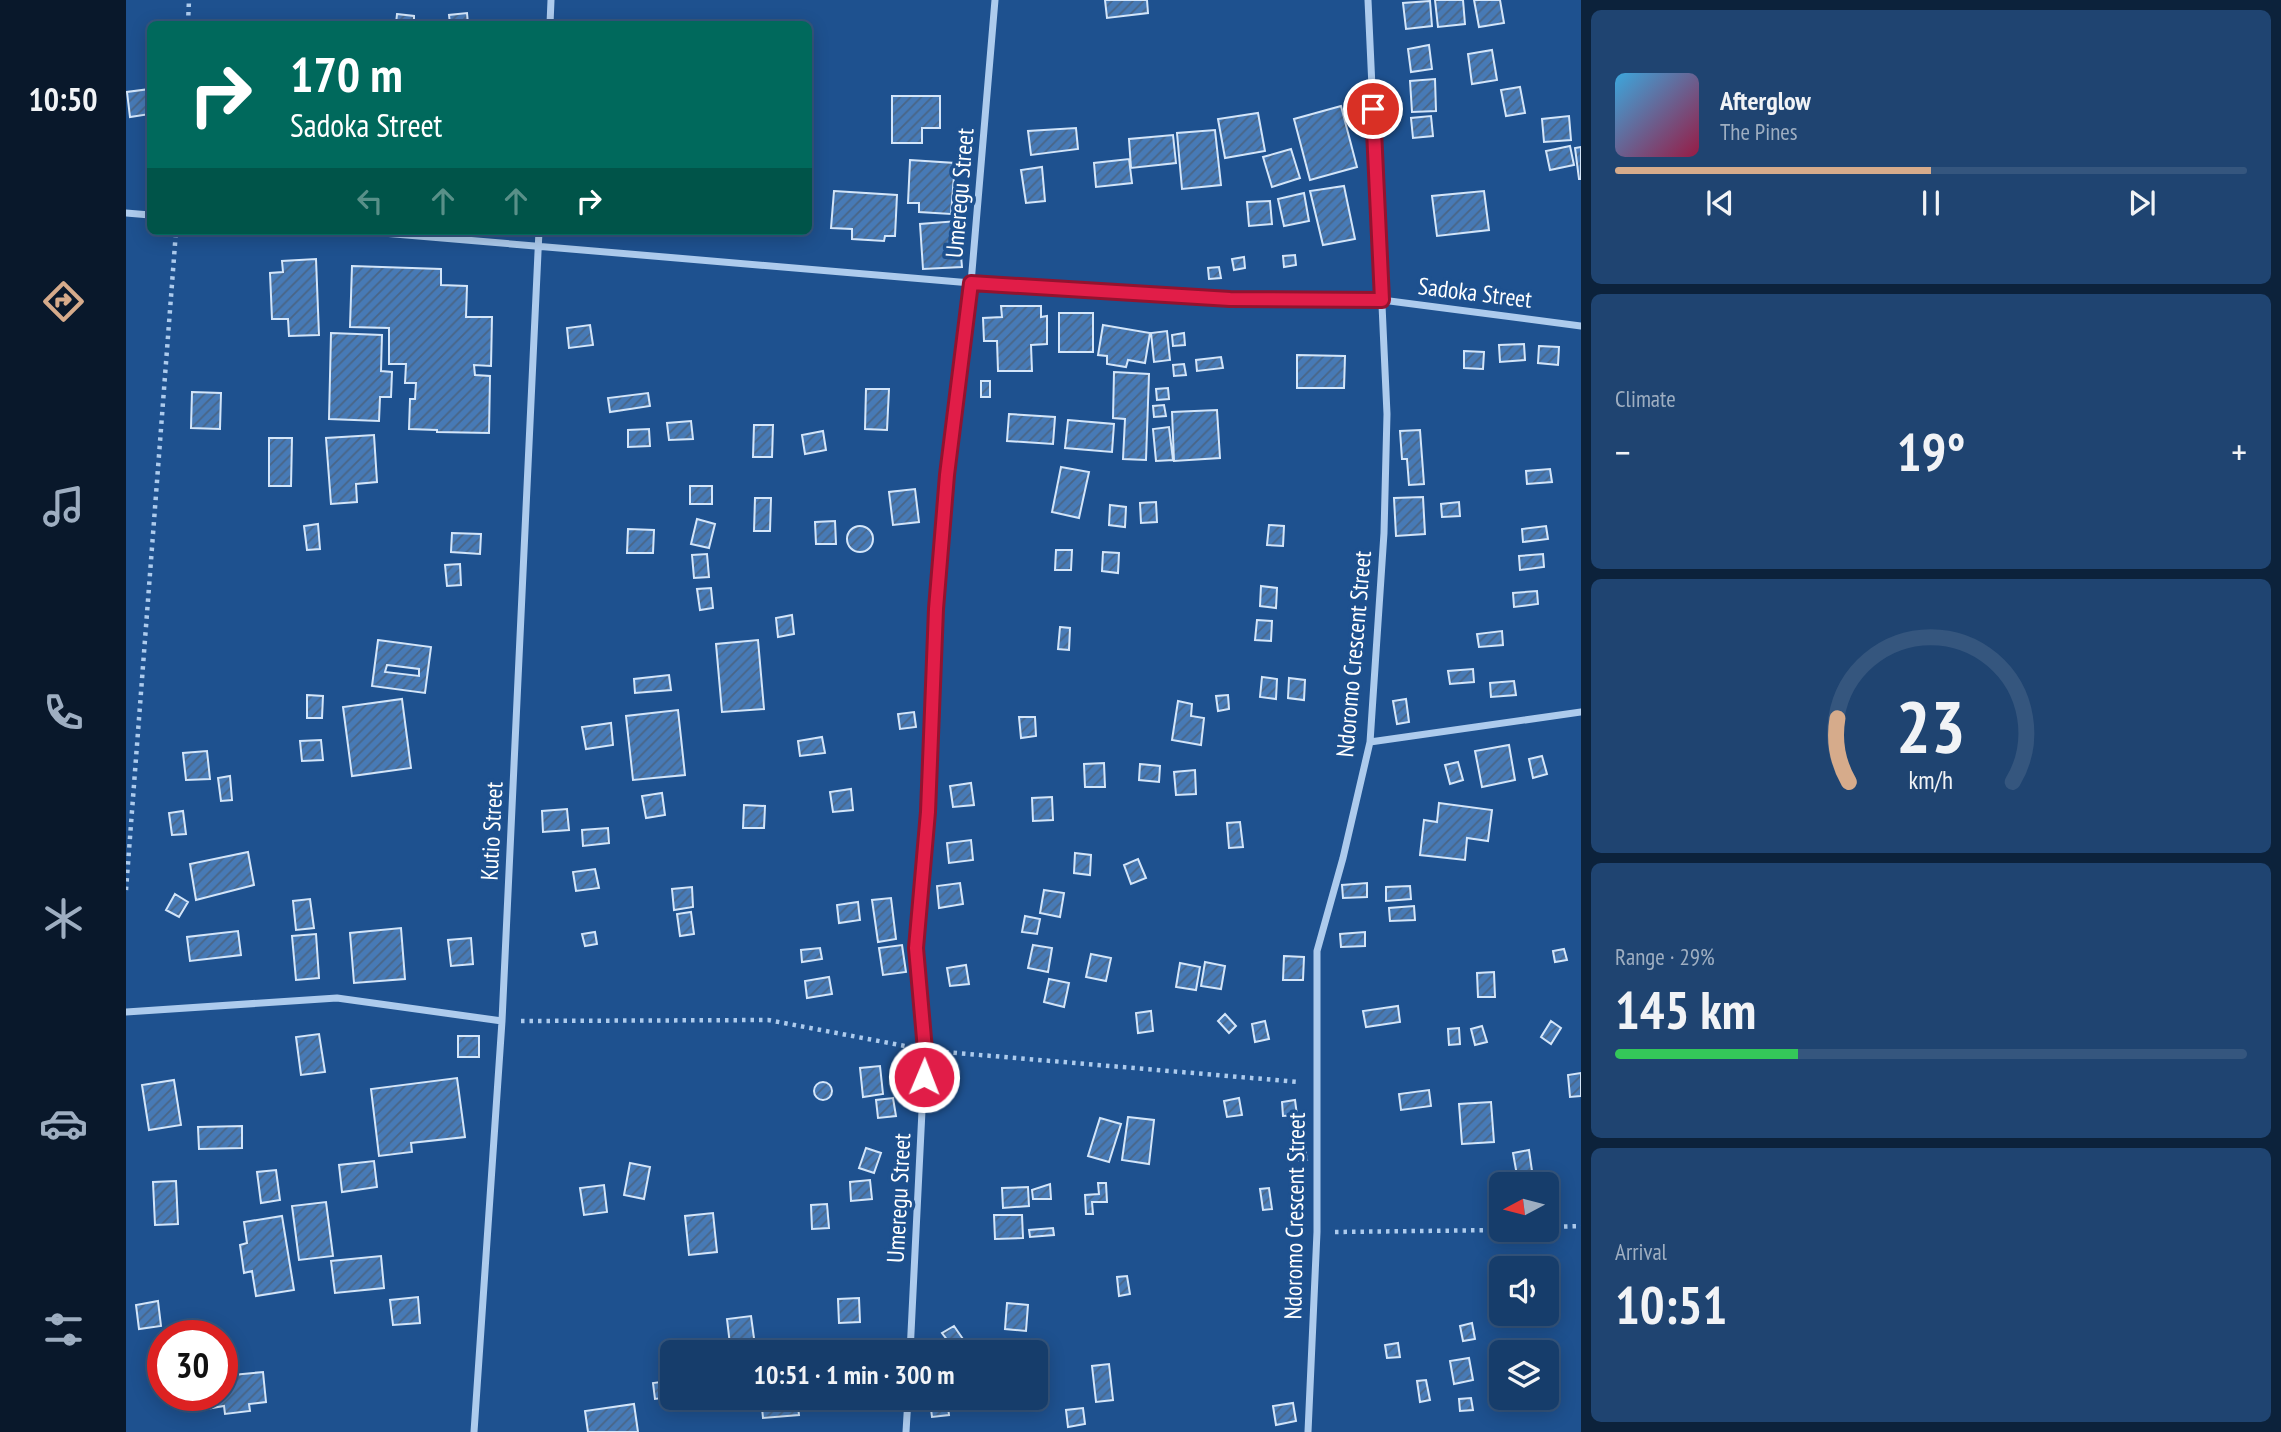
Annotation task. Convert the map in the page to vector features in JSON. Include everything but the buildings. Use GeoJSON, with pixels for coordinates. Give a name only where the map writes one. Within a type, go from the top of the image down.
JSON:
{"type":"FeatureCollection","features":[{"type":"Feature","properties":{"kind":"street"},"geometry":{"type":"LineString","coordinates":[[550,21],[551,0]]}},
{"type":"Feature","properties":{"kind":"street","name":"Umeregu Street"},"geometry":{"type":"LineString","coordinates":[[911,1340],[925,1050],[916,948],[928,812],[936,609],[947,475],[971,283],[995,0]]}},
{"type":"Feature","properties":{"kind":"street","name":"Ndoromo Crescent Street"},"geometry":{"type":"LineString","coordinates":[[1308,1432],[1317,1233],[1317,951],[1343,858],[1370,742],[1384,533],[1387,414],[1368,0]]}},
{"type":"Feature","properties":{"kind":"street"},"geometry":{"type":"LineString","coordinates":[[126,213],[147,215]]}},
{"type":"Feature","properties":{"kind":"street","name":"Sadoka Street"},"geometry":{"type":"LineString","coordinates":[[410,235],[971,283],[1230,299],[1382,300],[1581,326]]}},
{"type":"Feature","properties":{"kind":"street","name":"Kutio Street"},"geometry":{"type":"LineString","coordinates":[[474,1432],[502,1021],[539,235]]}},
{"type":"Feature","properties":{"kind":"street"},"geometry":{"type":"LineString","coordinates":[[1370,742],[1581,712]]}},
{"type":"Feature","properties":{"kind":"street"},"geometry":{"type":"LineString","coordinates":[[126,1012],[338,998],[502,1021]]}},
{"type":"Feature","properties":{"kind":"street"},"geometry":{"type":"LineString","coordinates":[[906,1432],[907,1410]]}},
{"type":"Feature","properties":{"kind":"path"},"geometry":{"type":"LineString","coordinates":[[188,21],[189,0]]}},
{"type":"Feature","properties":{"kind":"path"},"geometry":{"type":"LineString","coordinates":[[126,890],[176,235]]}},
{"type":"Feature","properties":{"kind":"path"},"geometry":{"type":"LineString","coordinates":[[502,1021],[768,1020],[925,1050],[1315,1083]]}},
{"type":"Feature","properties":{"kind":"path"},"geometry":{"type":"LineString","coordinates":[[1559,1227],[1581,1226]]}},
{"type":"Feature","properties":{"kind":"path"},"geometry":{"type":"LineString","coordinates":[[1317,1233],[1489,1230]]}},
{"type":"Feature","properties":{"kind":"route"},"geometry":{"type":"LineString","coordinates":[[924,1077],[925,1050],[916,948],[928,812],[936,609],[947,475],[971,283],[1230,299],[1382,300],[1373,109]]}}]}
